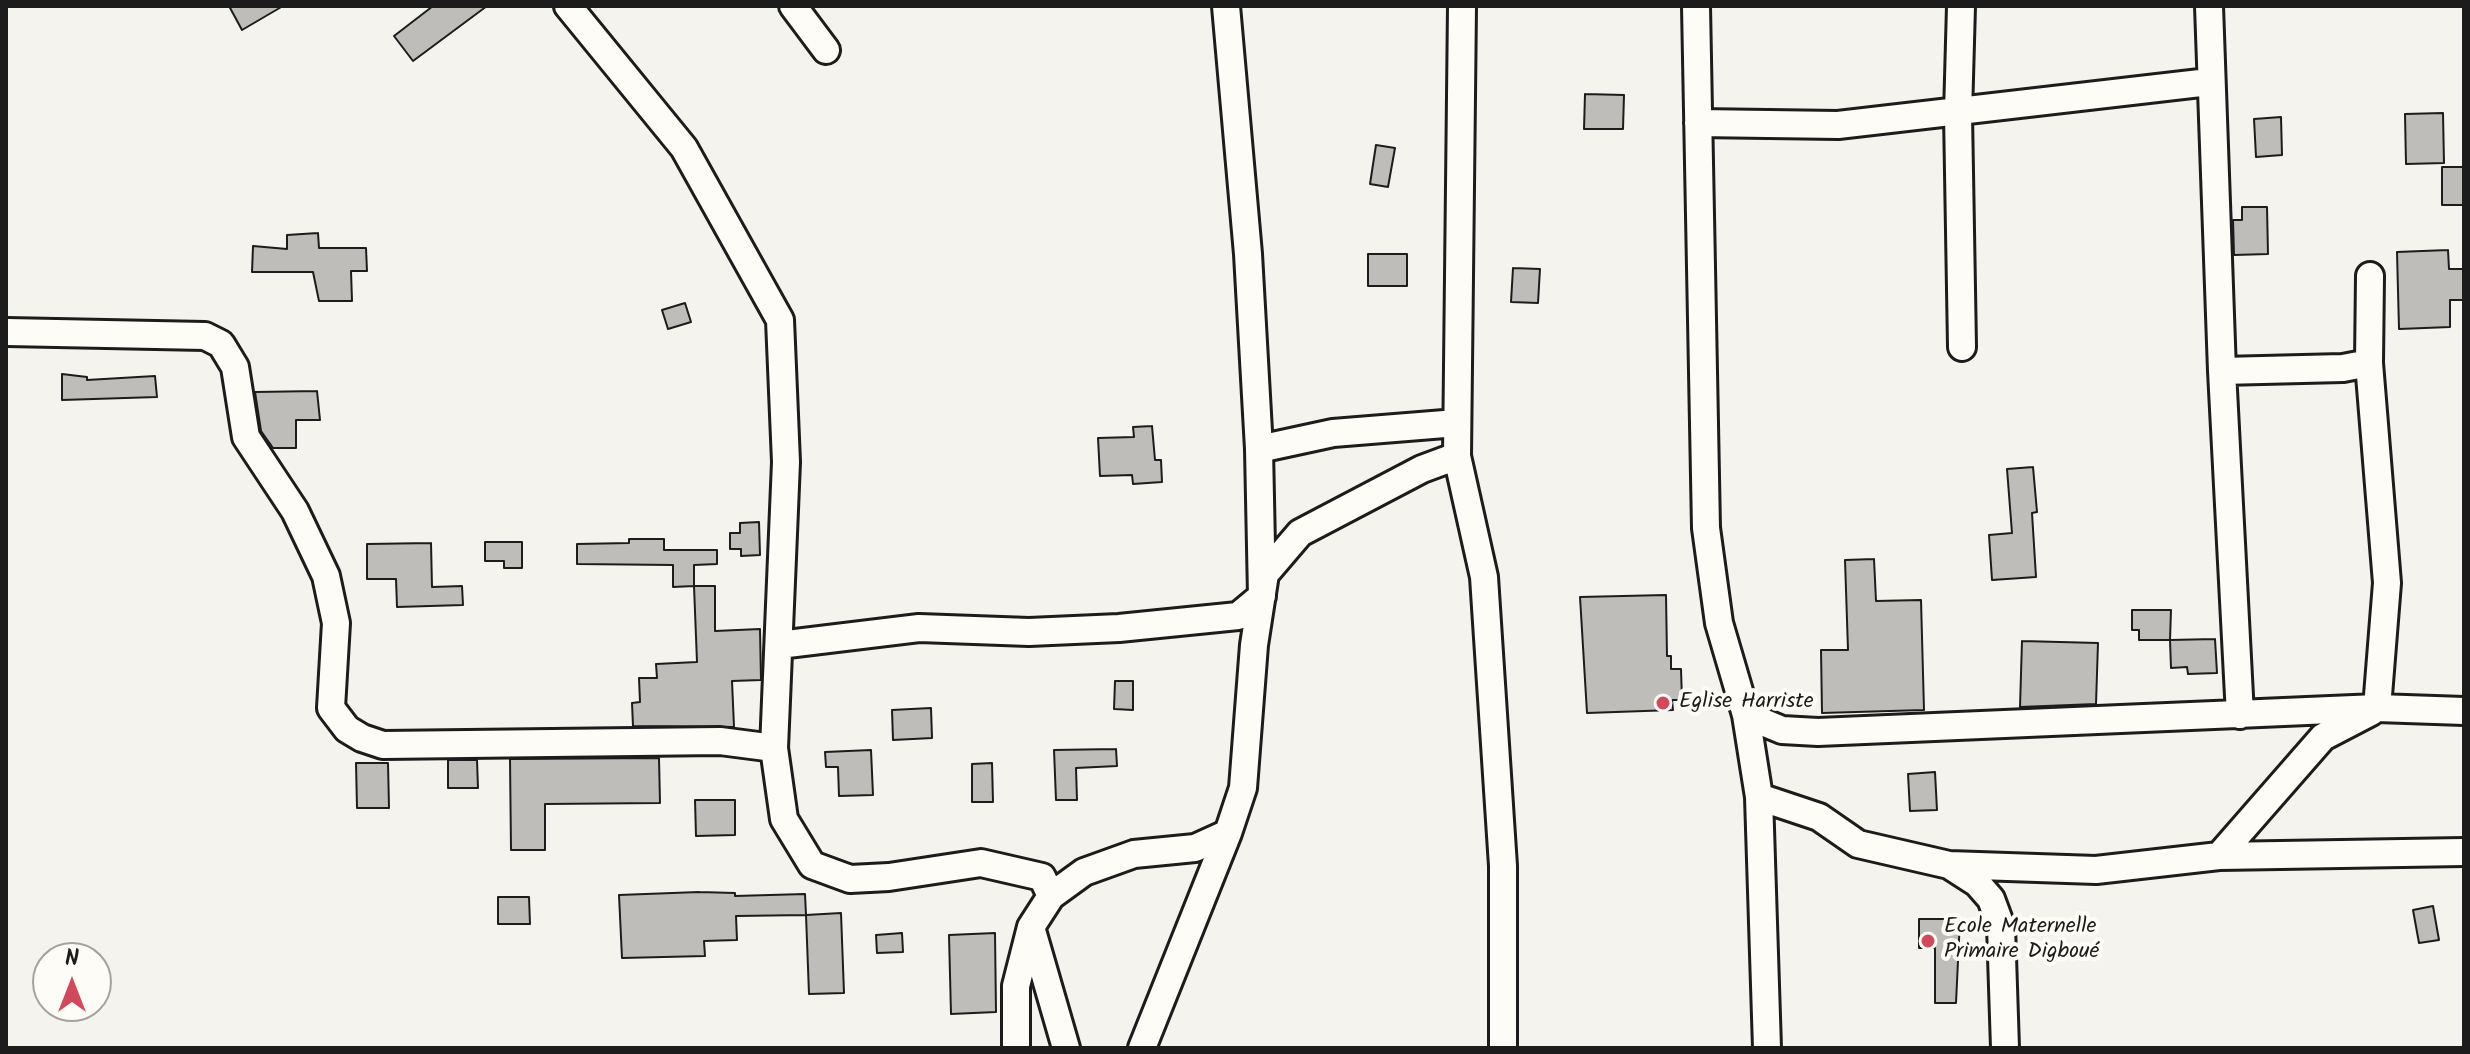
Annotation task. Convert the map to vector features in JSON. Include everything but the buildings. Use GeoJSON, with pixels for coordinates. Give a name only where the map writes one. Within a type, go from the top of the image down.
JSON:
{"type":"FeatureCollection","features":[{"type":"Feature","properties":{"kind":"street"},"geometry":{"type":"LineString","coordinates":[[568,6],[684,148],[780,320],[786,462],[774,748],[784,819],[812,865],[850,879],[889,877],[981,863],[1042,877],[1051,896]]}},
{"type":"Feature","properties":{"kind":"street"},"geometry":{"type":"LineString","coordinates":[[793,6],[826,50]]}},
{"type":"Feature","properties":{"kind":"street"},"geometry":{"type":"LineString","coordinates":[[1226,6],[1248,254],[1259,449],[1262,596]]}},
{"type":"Feature","properties":{"kind":"street"},"geometry":{"type":"LineString","coordinates":[[1462,6],[1457,456],[1484,577],[1503,866],[1503,1048]]}},
{"type":"Feature","properties":{"kind":"street"},"geometry":{"type":"LineString","coordinates":[[1696,6],[1706,528],[1719,623],[1746,715],[1759,797],[1767,1048]]}},
{"type":"Feature","properties":{"kind":"street"},"geometry":{"type":"LineString","coordinates":[[1961,6],[1958,114],[1962,347]]}},
{"type":"Feature","properties":{"kind":"street"},"geometry":{"type":"LineString","coordinates":[[2209,6],[2209,82],[2240,715]]}},
{"type":"Feature","properties":{"kind":"street"},"geometry":{"type":"LineString","coordinates":[[1698,123],[1838,125],[1958,114],[2209,82]]}},
{"type":"Feature","properties":{"kind":"street"},"geometry":{"type":"LineString","coordinates":[[2370,276],[2369,363],[2387,583],[2377,708]]}},
{"type":"Feature","properties":{"kind":"street"},"geometry":{"type":"LineString","coordinates":[[7,332],[205,336],[221,344],[235,367],[246,437],[295,511],[326,576],[336,623],[331,708],[347,729],[362,738],[383,745],[720,741],[774,748]]}},
{"type":"Feature","properties":{"kind":"street"},"geometry":{"type":"LineString","coordinates":[[2222,371],[2330,369],[2369,363]]}},
{"type":"Feature","properties":{"kind":"street"},"geometry":{"type":"LineString","coordinates":[[1259,449],[1333,433],[1457,423]]}},
{"type":"Feature","properties":{"kind":"street"},"geometry":{"type":"LineString","coordinates":[[1142,1048],[1243,788],[1254,645],[1265,574],[1300,533],[1400,480],[1457,456]]}},
{"type":"Feature","properties":{"kind":"street"},"geometry":{"type":"LineString","coordinates":[[779,645],[919,628],[1029,632],[1119,628],[1238,616],[1262,596]]}},
{"type":"Feature","properties":{"kind":"street"},"geometry":{"type":"LineString","coordinates":[[1746,715],[1782,730],[1818,732],[2377,708],[2464,711]]}},
{"type":"Feature","properties":{"kind":"street"},"geometry":{"type":"LineString","coordinates":[[2219,856],[2323,737],[2377,708]]}},
{"type":"Feature","properties":{"kind":"street"},"geometry":{"type":"LineString","coordinates":[[1759,797],[1819,817],[1858,844],[1949,865],[2096,870],[2219,856],[2464,852]]}},
{"type":"Feature","properties":{"kind":"street"},"geometry":{"type":"LineString","coordinates":[[1016,1048],[1016,986],[1031,927],[1051,896],[1084,872],[1134,854],[1195,848],[1228,833]]}},
{"type":"Feature","properties":{"kind":"street"},"geometry":{"type":"LineString","coordinates":[[1949,865],[1977,883],[1991,899],[2001,926],[2005,1048]]}},
{"type":"Feature","properties":{"kind":"street"},"geometry":{"type":"LineString","coordinates":[[1031,927],[1066,1048]]}},
{"type":"Feature","properties":{"kind":"place","name":"Eglise Harriste"},"geometry":{"type":"Point","coordinates":[1663,703]}},
{"type":"Feature","properties":{"kind":"place","name":"Ecole Maternelle Primaire Digboué"},"geometry":{"type":"Point","coordinates":[1928,941]}}]}
